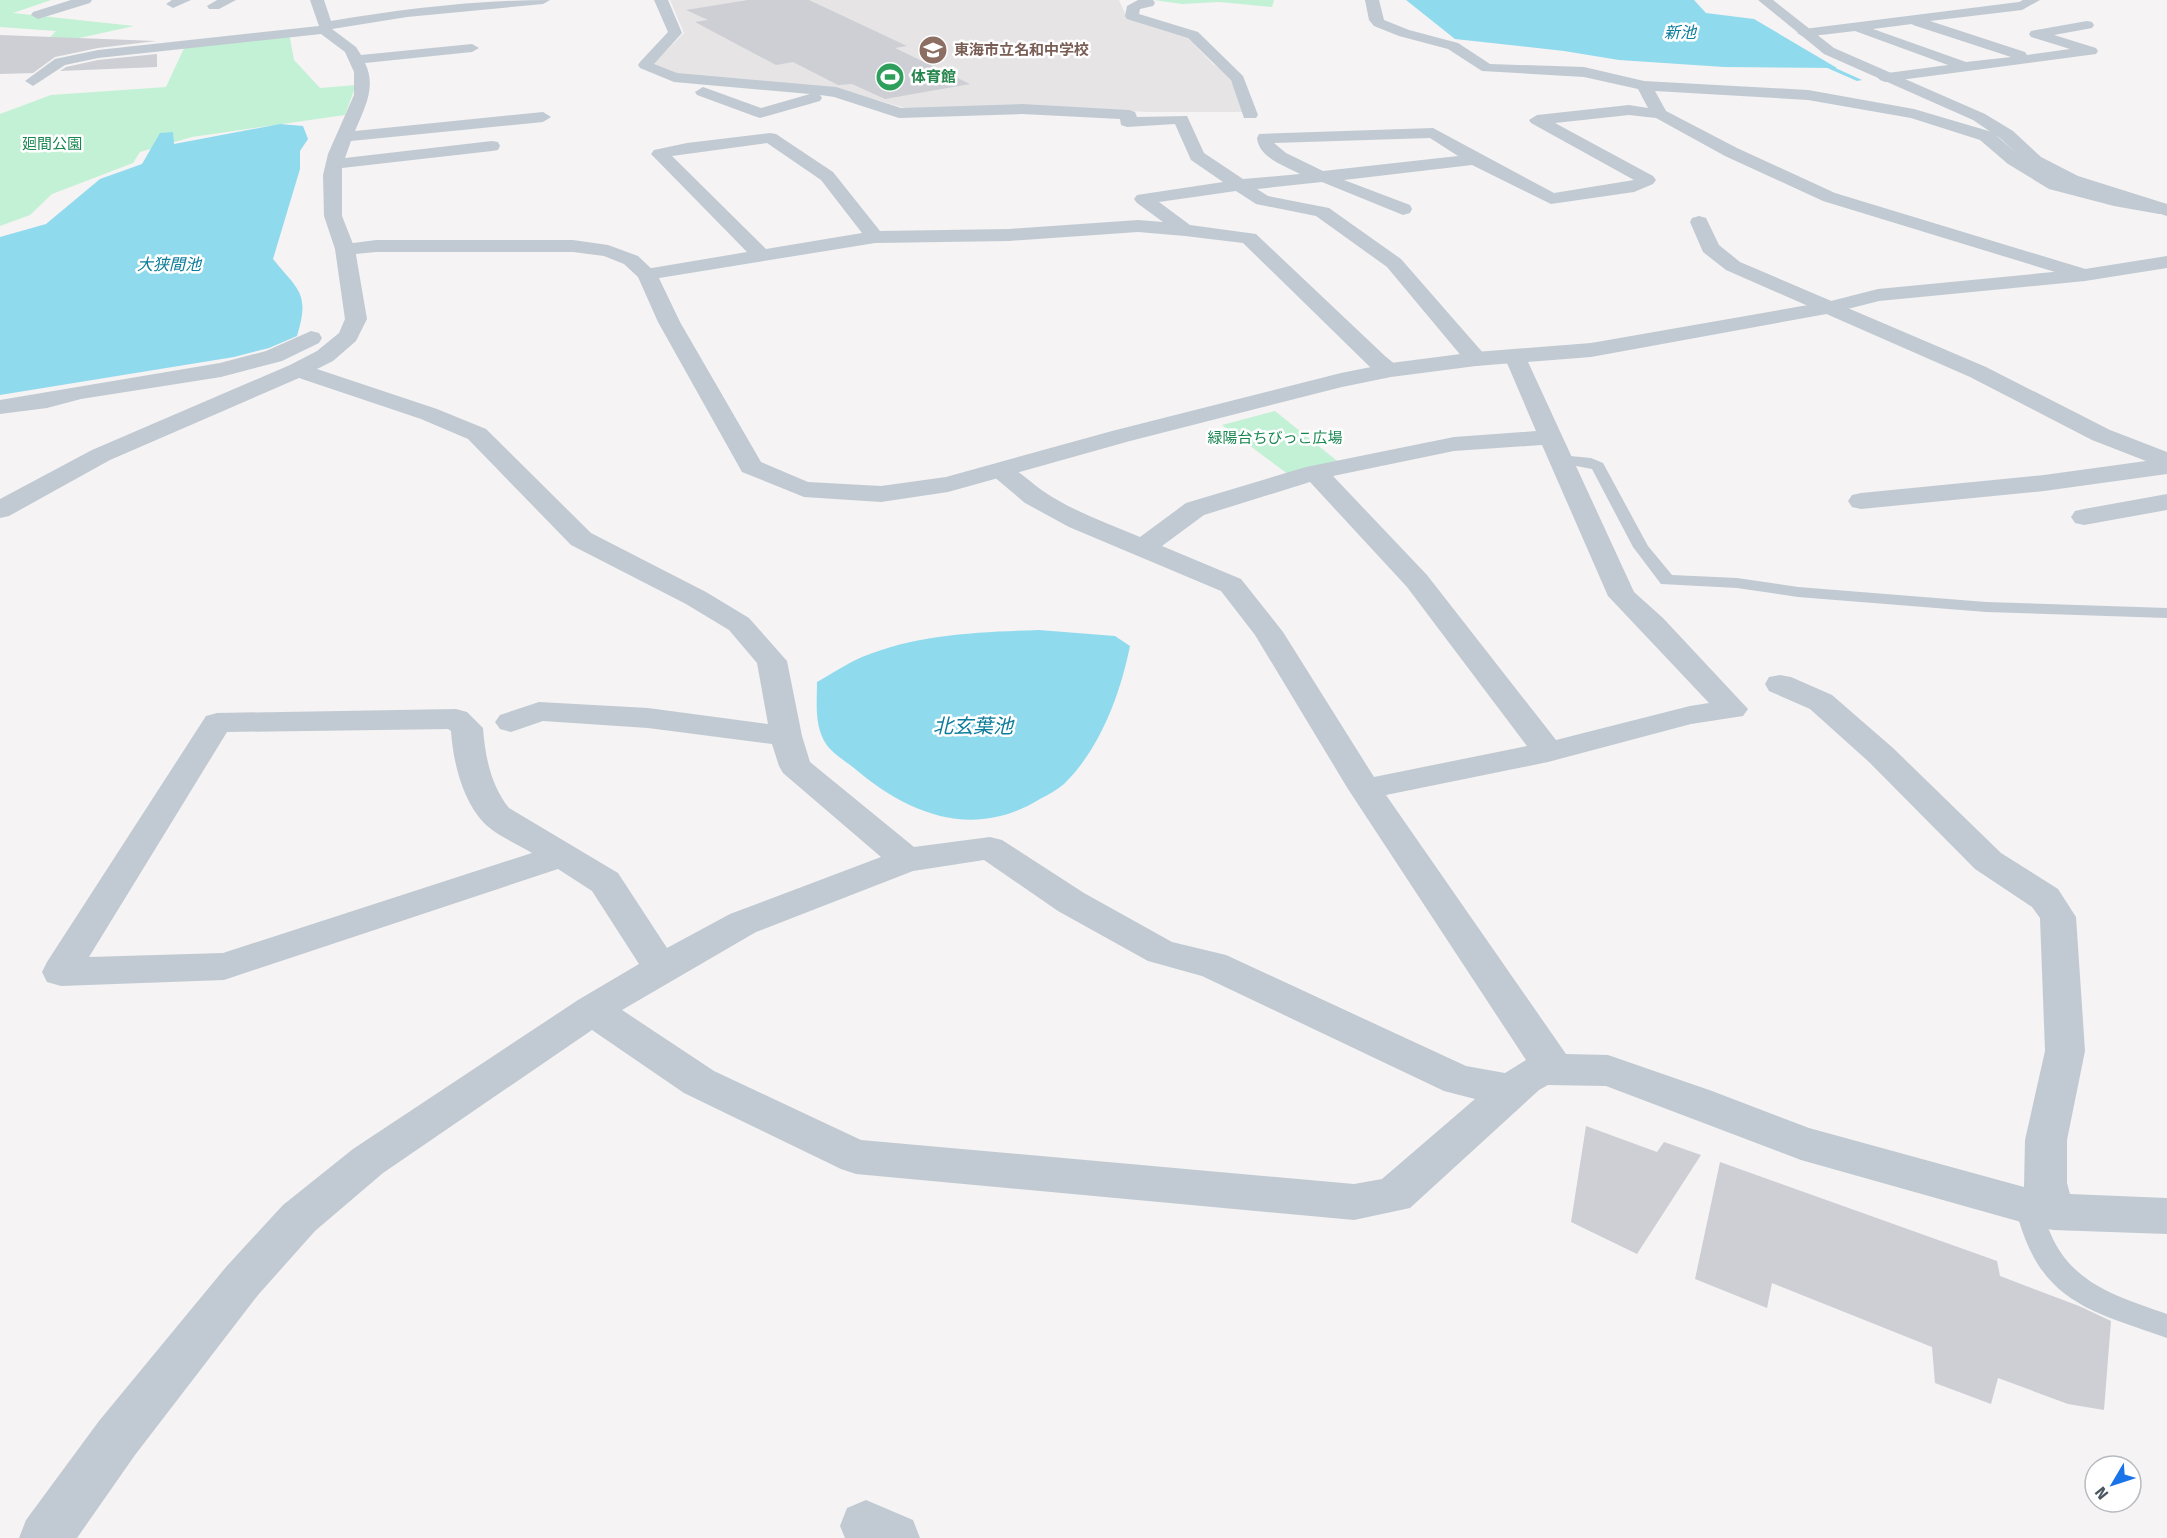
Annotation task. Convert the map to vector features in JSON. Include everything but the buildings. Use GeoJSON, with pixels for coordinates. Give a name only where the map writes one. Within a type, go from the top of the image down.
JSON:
{"type":"FeatureCollection","features":[{"type":"Feature","properties":{"kind":"street"},"geometry":{"type":"LineString","coordinates":[[38,15],[85,0]]}},
{"type":"Feature","properties":{"kind":"street"},"geometry":{"type":"LineString","coordinates":[[214,6],[229,0]]}},
{"type":"Feature","properties":{"kind":"street"},"geometry":{"type":"LineString","coordinates":[[0,510],[101,454],[298,370],[325,356],[348,336],[356,319],[345,249],[333,216],[333,171],[346,129],[362,95],[362,72],[351,50],[325,28],[316,0]]}},
{"type":"Feature","properties":{"kind":"street"},"geometry":{"type":"LineString","coordinates":[[33,81],[60,62],[98,54],[325,28],[406,13],[543,0]]}},
{"type":"Feature","properties":{"kind":"street"},"geometry":{"type":"LineString","coordinates":[[661,0],[675,33],[645,65],[674,77],[836,92],[899,113],[1022,109],[1129,115],[1124,141]]}},
{"type":"Feature","properties":{"kind":"street"},"geometry":{"type":"LineString","coordinates":[[1144,0],[1148,3],[1134,6],[1132,16],[1193,35],[1238,80],[1250,115]]}},
{"type":"Feature","properties":{"kind":"street"},"geometry":{"type":"LineString","coordinates":[[1372,0],[1376,20],[1379,22],[1404,33],[1453,46],[1487,68],[1584,72],[1644,86],[1808,95],[1914,114],[1986,136],[2014,160],[2055,185],[2114,200],[2163,209]]}},
{"type":"Feature","properties":{"kind":"street"},"geometry":{"type":"LineString","coordinates":[[1765,0],[1803,33],[1829,51],[1979,117],[2007,135],[2035,161],[2072,180],[2163,209]]}},
{"type":"Feature","properties":{"kind":"street"},"geometry":{"type":"LineString","coordinates":[[1936,3],[1995,22]]}},
{"type":"Feature","properties":{"kind":"street"},"geometry":{"type":"LineString","coordinates":[[1803,33],[2028,3],[2049,14],[2087,25],[2030,32],[2091,51],[1885,77]]}},
{"type":"Feature","properties":{"kind":"street"},"geometry":{"type":"LineString","coordinates":[[1910,20],[2031,59]]}},
{"type":"Feature","properties":{"kind":"street"},"geometry":{"type":"LineString","coordinates":[[1854,27],[1967,67]]}},
{"type":"Feature","properties":{"kind":"street"},"geometry":{"type":"LineString","coordinates":[[356,60],[472,48]]}},
{"type":"Feature","properties":{"kind":"street"},"geometry":{"type":"LineString","coordinates":[[690,79],[682,84],[760,112],[836,92]]}},
{"type":"Feature","properties":{"kind":"street"},"geometry":{"type":"LineString","coordinates":[[1644,86],[1660,114]]}},
{"type":"Feature","properties":{"kind":"street"},"geometry":{"type":"LineString","coordinates":[[1404,209],[1321,177],[1280,157],[1266,145],[1265,138],[1433,133],[1475,159],[1551,199],[1634,186],[1647,180],[1537,120],[1629,111],[1660,114],[1731,152],[1828,197],[2085,275]]}},
{"type":"Feature","properties":{"kind":"street"},"geometry":{"type":"LineString","coordinates":[[346,129],[449,112]]}},
{"type":"Feature","properties":{"kind":"street"},"geometry":{"type":"LineString","coordinates":[[346,129],[543,117]]}},
{"type":"Feature","properties":{"kind":"street"},"geometry":{"type":"LineString","coordinates":[[1127,122],[1180,119],[1197,156],[1239,185],[1262,200],[1322,212],[1394,263],[1476,358]]}},
{"type":"Feature","properties":{"kind":"street"},"geometry":{"type":"LineString","coordinates":[[762,256],[660,154],[686,146],[728,144],[770,138],[827,176],[875,237]]}},
{"type":"Feature","properties":{"kind":"street"},"geometry":{"type":"LineString","coordinates":[[333,171],[487,154]]}},
{"type":"Feature","properties":{"kind":"street"},"geometry":{"type":"LineString","coordinates":[[1185,230],[1143,199],[1239,185],[1475,159]]}},
{"type":"Feature","properties":{"kind":"street"},"geometry":{"type":"LineString","coordinates":[[1699,222],[1710,248],[1733,266],[1978,372],[2101,435],[2167,463]]}},
{"type":"Feature","properties":{"kind":"street"},"geometry":{"type":"LineString","coordinates":[[647,274],[875,237],[1009,235],[1138,226],[1250,238],[1377,361],[1391,370]]}},
{"type":"Feature","properties":{"kind":"street"},"geometry":{"type":"LineString","coordinates":[[345,249],[376,246],[573,246],[608,251],[631,260],[647,274],[669,322],[751,467],[804,489],[881,494],[948,484],[1144,430],[1341,380],[1391,370],[1476,358],[1591,350],[1832,307],[1878,295],[2085,275],[2167,262]]}},
{"type":"Feature","properties":{"kind":"street"},"geometry":{"type":"LineString","coordinates":[[0,407],[47,401],[79,393],[221,370],[274,356],[296,347],[334,325],[356,319]]}},
{"type":"Feature","properties":{"kind":"street"},"geometry":{"type":"LineString","coordinates":[[1365,789],[1548,752],[1690,715],[1732,710],[1653,624],[1622,596],[1515,356]]}},
{"type":"Feature","properties":{"kind":"street"},"geometry":{"type":"LineString","coordinates":[[298,370],[429,414],[477,434],[581,539],[696,598],[739,624],[772,661],[786,736],[795,766],[907,860]]}},
{"type":"Feature","properties":{"kind":"street"},"geometry":{"type":"LineString","coordinates":[[47,401],[205,409]]}},
{"type":"Feature","properties":{"kind":"street"},"geometry":{"type":"LineString","coordinates":[[1142,548],[1195,509],[1315,472],[1454,444],[1555,448]]}},
{"type":"Feature","properties":{"kind":"street"},"geometry":{"type":"LineString","coordinates":[[1862,501],[2044,483],[2167,463]]}},
{"type":"Feature","properties":{"kind":"street"},"geometry":{"type":"LineString","coordinates":[[1000,471],[1034,497],[1069,516],[1231,585],[1268,632],[1365,789],[1554,1069]]}},
{"type":"Feature","properties":{"kind":"street"},"geometry":{"type":"LineString","coordinates":[[1315,472],[1417,581],[1548,752]]}},
{"type":"Feature","properties":{"kind":"street"},"geometry":{"type":"LineString","coordinates":[[2084,517],[2167,502]]}},
{"type":"Feature","properties":{"kind":"street"},"geometry":{"type":"LineString","coordinates":[[1780,684],[1821,702],[1881,756],[1988,861],[2045,898],[2058,917],[2065,1051],[2046,1140],[2045,1183],[2041,1209]]}},
{"type":"Feature","properties":{"kind":"street"},"geometry":{"type":"LineString","coordinates":[[511,722],[539,711],[648,718],[786,736]]}},
{"type":"Feature","properties":{"kind":"street"},"geometry":{"type":"LineString","coordinates":[[564,855],[224,966],[61,972],[217,723],[456,719],[467,728],[469,757],[486,802],[497,816],[564,855],[605,882],[661,968]]}},
{"type":"Feature","properties":{"kind":"street"},"geometry":{"type":"LineString","coordinates":[[45,1538],[124,1428],[242,1281],[299,1218],[368,1161],[592,1010],[661,968],[743,923],[907,860],[990,848],[1071,902],[1161,952],[1213,964],[1458,1080],[1511,1090]]}},
{"type":"Feature","properties":{"kind":"street"},"geometry":{"type":"LineString","coordinates":[[592,1010],[699,1082],[856,1156],[1354,1202],[1394,1195],[1511,1090],[1539,1071],[1554,1069],[1608,1071],[1697,1102],[1801,1143],[2041,1209],[2150,1217],[2167,1216]]}},
{"type":"Feature","properties":{"kind":"lane"},"geometry":{"type":"LineString","coordinates":[[1555,448],[1598,466],[1641,548],[1667,580],[1737,583],[1798,592],[1986,607],[2167,613]]}},
{"type":"Feature","properties":{"kind":"lane"},"geometry":{"type":"LineString","coordinates":[[2041,1209],[2032,1224],[2047,1253],[2067,1282],[2101,1302],[2167,1326]]}},
{"type":"Feature","properties":{"kind":"shaded area","name":"東海市立名和中学校"},"geometry":{"type":"Polygon","coordinates":[[[670,0],[1119,0],[1127,18],[1186,36],[1213,64],[1229,75],[1244,112],[1149,112],[1011,106],[919,112],[842,90],[681,76],[652,65],[684,33],[670,0]]]}},
{"type":"Feature","properties":{"kind":"green space"},"geometry":{"type":"Polygon","coordinates":[[[0,0],[51,0],[13,13],[134,26],[70,40],[47,40],[56,31],[0,27],[0,0]]]}},
{"type":"Feature","properties":{"kind":"green space"},"geometry":{"type":"Polygon","coordinates":[[[1154,0],[1274,0],[1272,7],[1219,2],[1182,4],[1154,0]]]}},
{"type":"Feature","properties":{"kind":"green space","name":"廻間公園"},"geometry":{"type":"Polygon","coordinates":[[[289,33],[294,60],[320,88],[356,85],[345,115],[192,137],[140,152],[133,163],[52,194],[30,215],[0,226],[0,114],[51,95],[166,87],[185,46],[289,33]]]}},
{"type":"Feature","properties":{"kind":"green space","name":"緑陽台ちびっこ広場"},"geometry":{"type":"Polygon","coordinates":[[[1275,411],[1341,464],[1293,478],[1222,425],[1275,411]]]}},
{"type":"Feature","properties":{"kind":"water","name":"新池"},"geometry":{"type":"Polygon","coordinates":[[[1406,0],[1694,0],[1706,13],[1754,19],[1837,68],[1724,67],[1619,60],[1564,51],[1455,39],[1406,0]]]}},
{"type":"Feature","properties":{"kind":"water","name":"大狭間池"},"geometry":{"type":"Polygon","coordinates":[[[280,124],[303,126],[308,139],[300,151],[300,169],[273,259],[300,293],[302,310],[297,336],[269,348],[234,357],[0,395],[0,237],[46,224],[100,179],[142,164],[160,133],[173,132],[174,144],[280,124]]]}},
{"type":"Feature","properties":{"kind":"water","name":"北玄葉池"},"geometry":{"type":"Polygon","coordinates":[[[1039,630],[1115,636],[1130,646],[1121,683],[1098,738],[1077,770],[1061,786],[1046,796],[1015,811],[991,818],[967,820],[943,816],[920,809],[875,785],[832,751],[822,737],[817,714],[817,682],[856,660],[883,649],[927,639],[971,633],[1039,630]]]}},
{"type":"Feature","properties":{"kind":"waterway"},"geometry":{"type":"LineString","coordinates":[[1818,62],[1859,80]]}},
{"type":"Feature","properties":{"kind":"place","name":"東海市立名和中学校"},"geometry":{"type":"Point","coordinates":[933,50]}},
{"type":"Feature","properties":{"kind":"place","name":"体育館"},"geometry":{"type":"Point","coordinates":[890,77]}}]}
